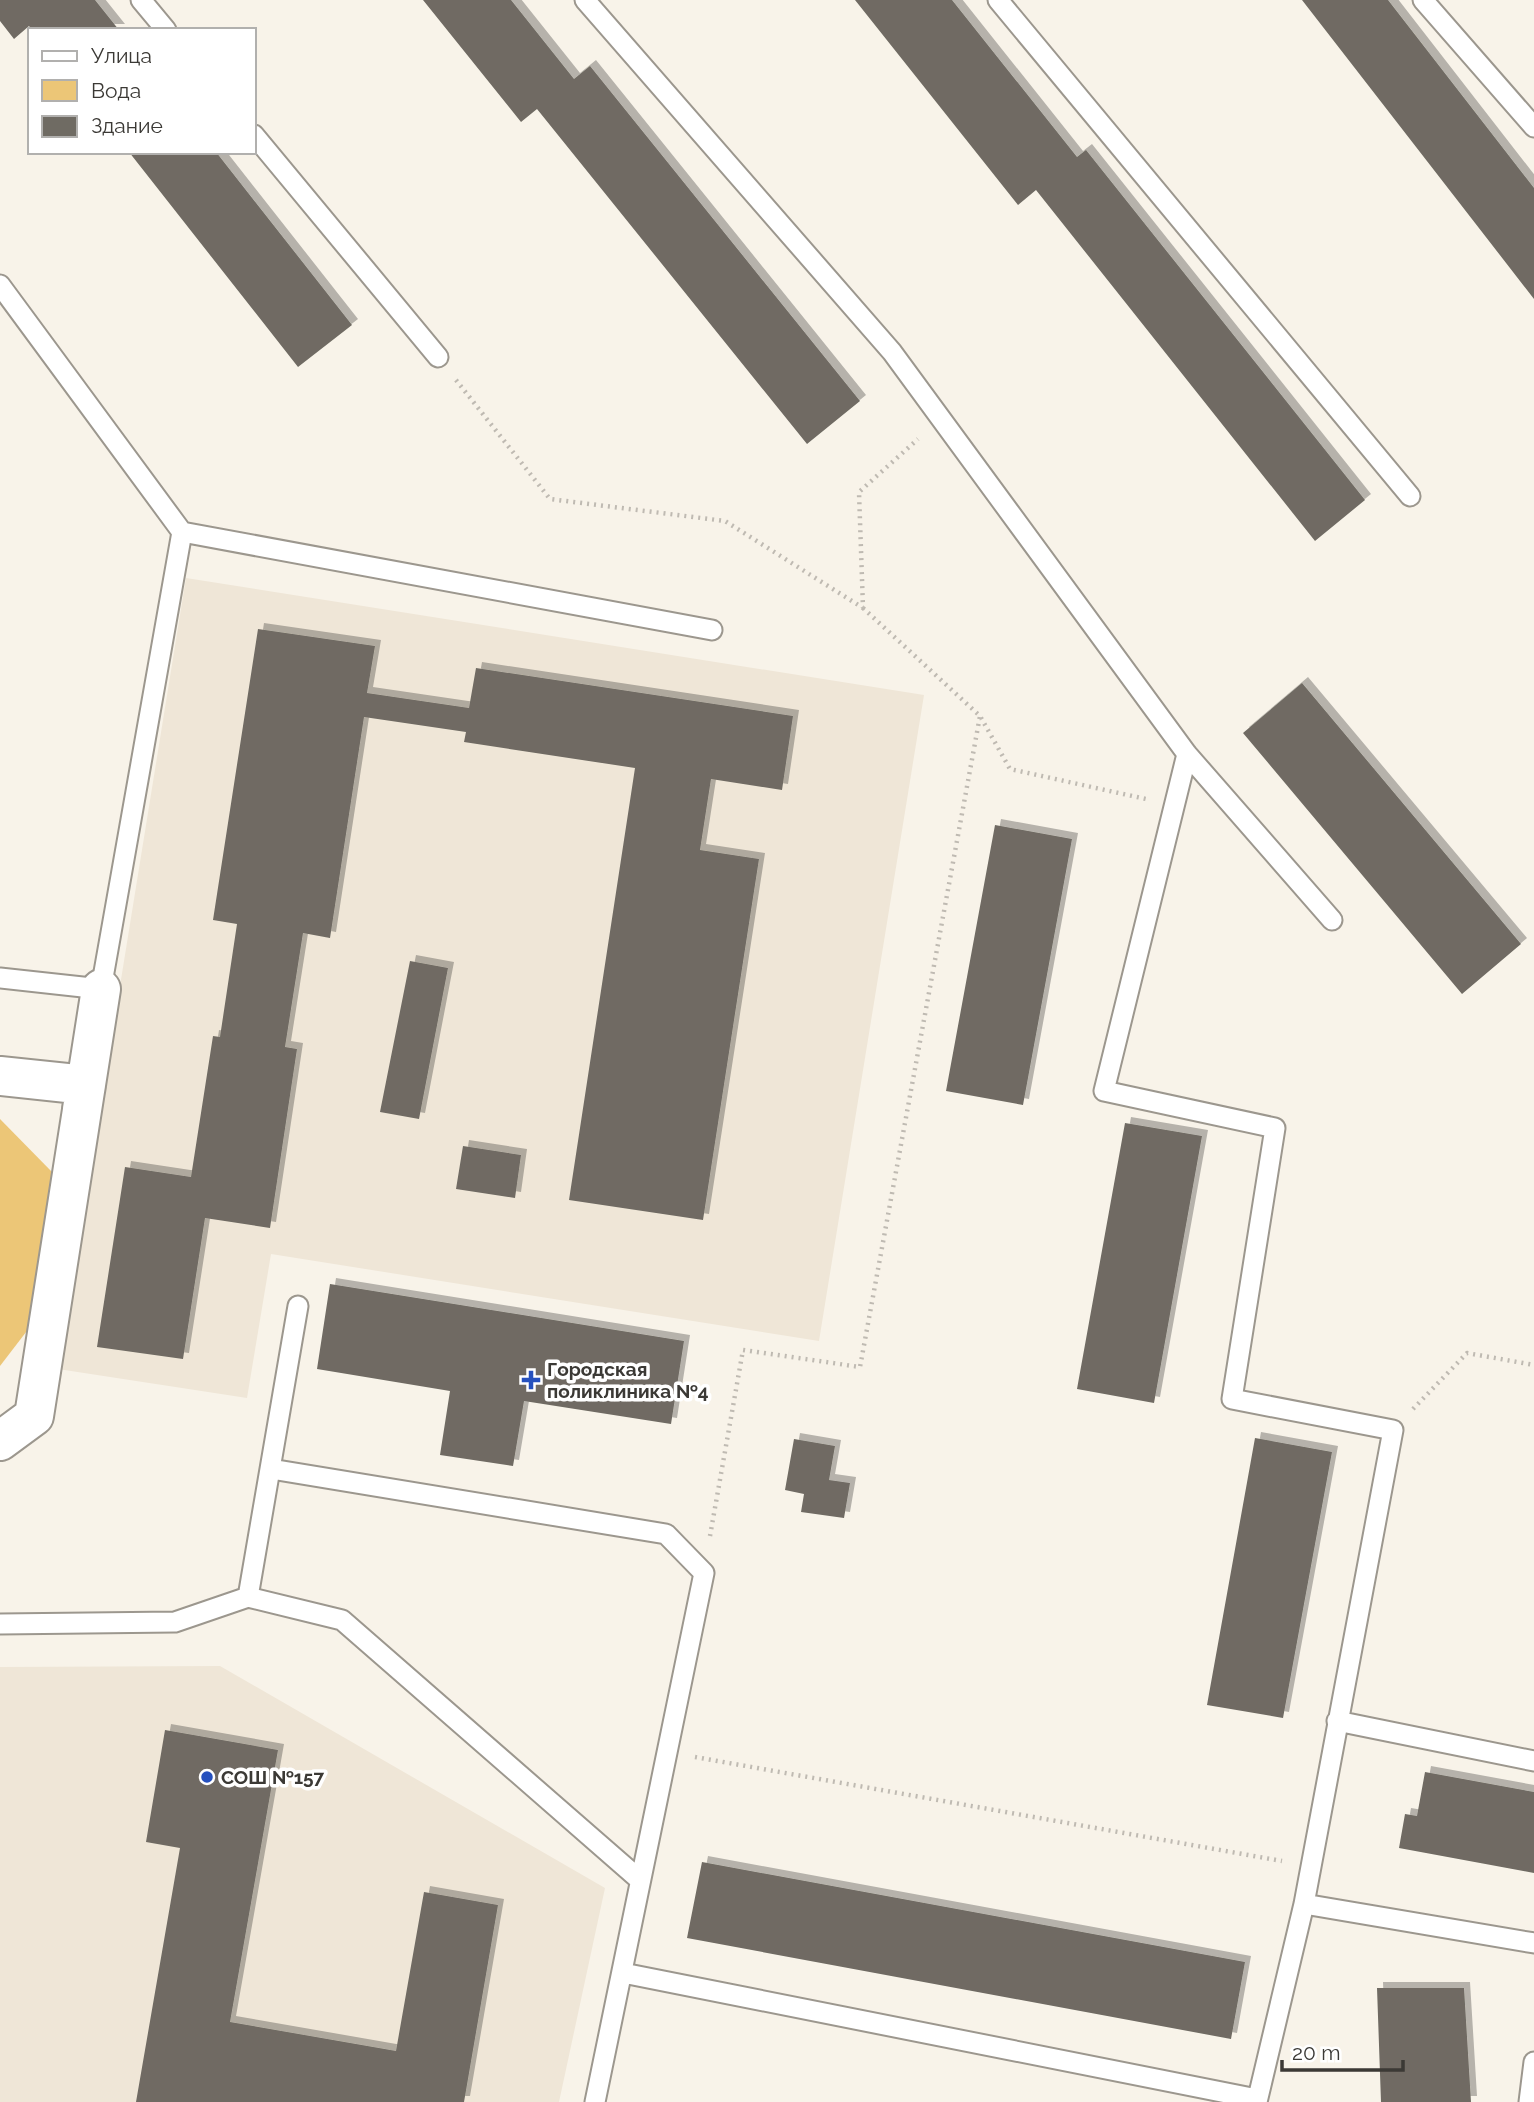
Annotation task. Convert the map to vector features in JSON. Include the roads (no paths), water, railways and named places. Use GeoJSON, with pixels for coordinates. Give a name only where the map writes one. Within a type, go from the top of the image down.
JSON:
{"type":"FeatureCollection","features":[{"type":"Feature","properties":{"kind":"street"},"geometry":{"type":"LineString","coordinates":[[0,1441],[34,1416],[101,989]]}},
{"type":"Feature","properties":{"kind":"street"},"geometry":{"type":"LineString","coordinates":[[0,1076],[86,1085]]}},
{"type":"Feature","properties":{"kind":"lane"},"geometry":{"type":"LineString","coordinates":[[141,0],[164,28]]}},
{"type":"Feature","properties":{"kind":"lane"},"geometry":{"type":"LineString","coordinates":[[585,0],[892,352],[1187,754],[1332,920]]}},
{"type":"Feature","properties":{"kind":"lane"},"geometry":{"type":"LineString","coordinates":[[998,0],[1410,496]]}},
{"type":"Feature","properties":{"kind":"lane"},"geometry":{"type":"LineString","coordinates":[[1423,0],[1534,127]]}},
{"type":"Feature","properties":{"kind":"lane"},"geometry":{"type":"LineString","coordinates":[[256,137],[438,357]]}},
{"type":"Feature","properties":{"kind":"lane"},"geometry":{"type":"LineString","coordinates":[[0,285],[182,532],[712,630]]}},
{"type":"Feature","properties":{"kind":"lane"},"geometry":{"type":"LineString","coordinates":[[0,978],[101,989],[182,532]]}},
{"type":"Feature","properties":{"kind":"lane"},"geometry":{"type":"LineString","coordinates":[[622,1973],[1257,2101],[1304,1904],[1393,1430],[1232,1399],[1275,1128],[1104,1091],[1187,754]]}},
{"type":"Feature","properties":{"kind":"lane"},"geometry":{"type":"LineString","coordinates":[[248,1597],[299,1306]]}},
{"type":"Feature","properties":{"kind":"lane"},"geometry":{"type":"LineString","coordinates":[[271,1469],[666,1534],[704,1573],[595,2102]]}},
{"type":"Feature","properties":{"kind":"lane"},"geometry":{"type":"LineString","coordinates":[[0,1624],[175,1622],[248,1597],[342,1620],[640,1880]]}},
{"type":"Feature","properties":{"kind":"lane"},"geometry":{"type":"LineString","coordinates":[[1337,1721],[1534,1761]]}},
{"type":"Feature","properties":{"kind":"lane"},"geometry":{"type":"LineString","coordinates":[[1304,1904],[1534,1943]]}},
{"type":"Feature","properties":{"kind":"lane"},"geometry":{"type":"LineString","coordinates":[[1529,2102],[1534,2062]]}},
{"type":"Feature","properties":{"kind":"water"},"geometry":{"type":"Polygon","coordinates":[[[0,1119],[52,1172],[62,1239],[33,1323],[0,1366],[0,1119]]]}},
{"type":"Feature","properties":{"kind":"place","name":"Городская поликлиника №4"},"geometry":{"type":"Point","coordinates":[531,1380]}},
{"type":"Feature","properties":{"kind":"place","name":"СОШ №157"},"geometry":{"type":"Point","coordinates":[207,1777]}}]}
